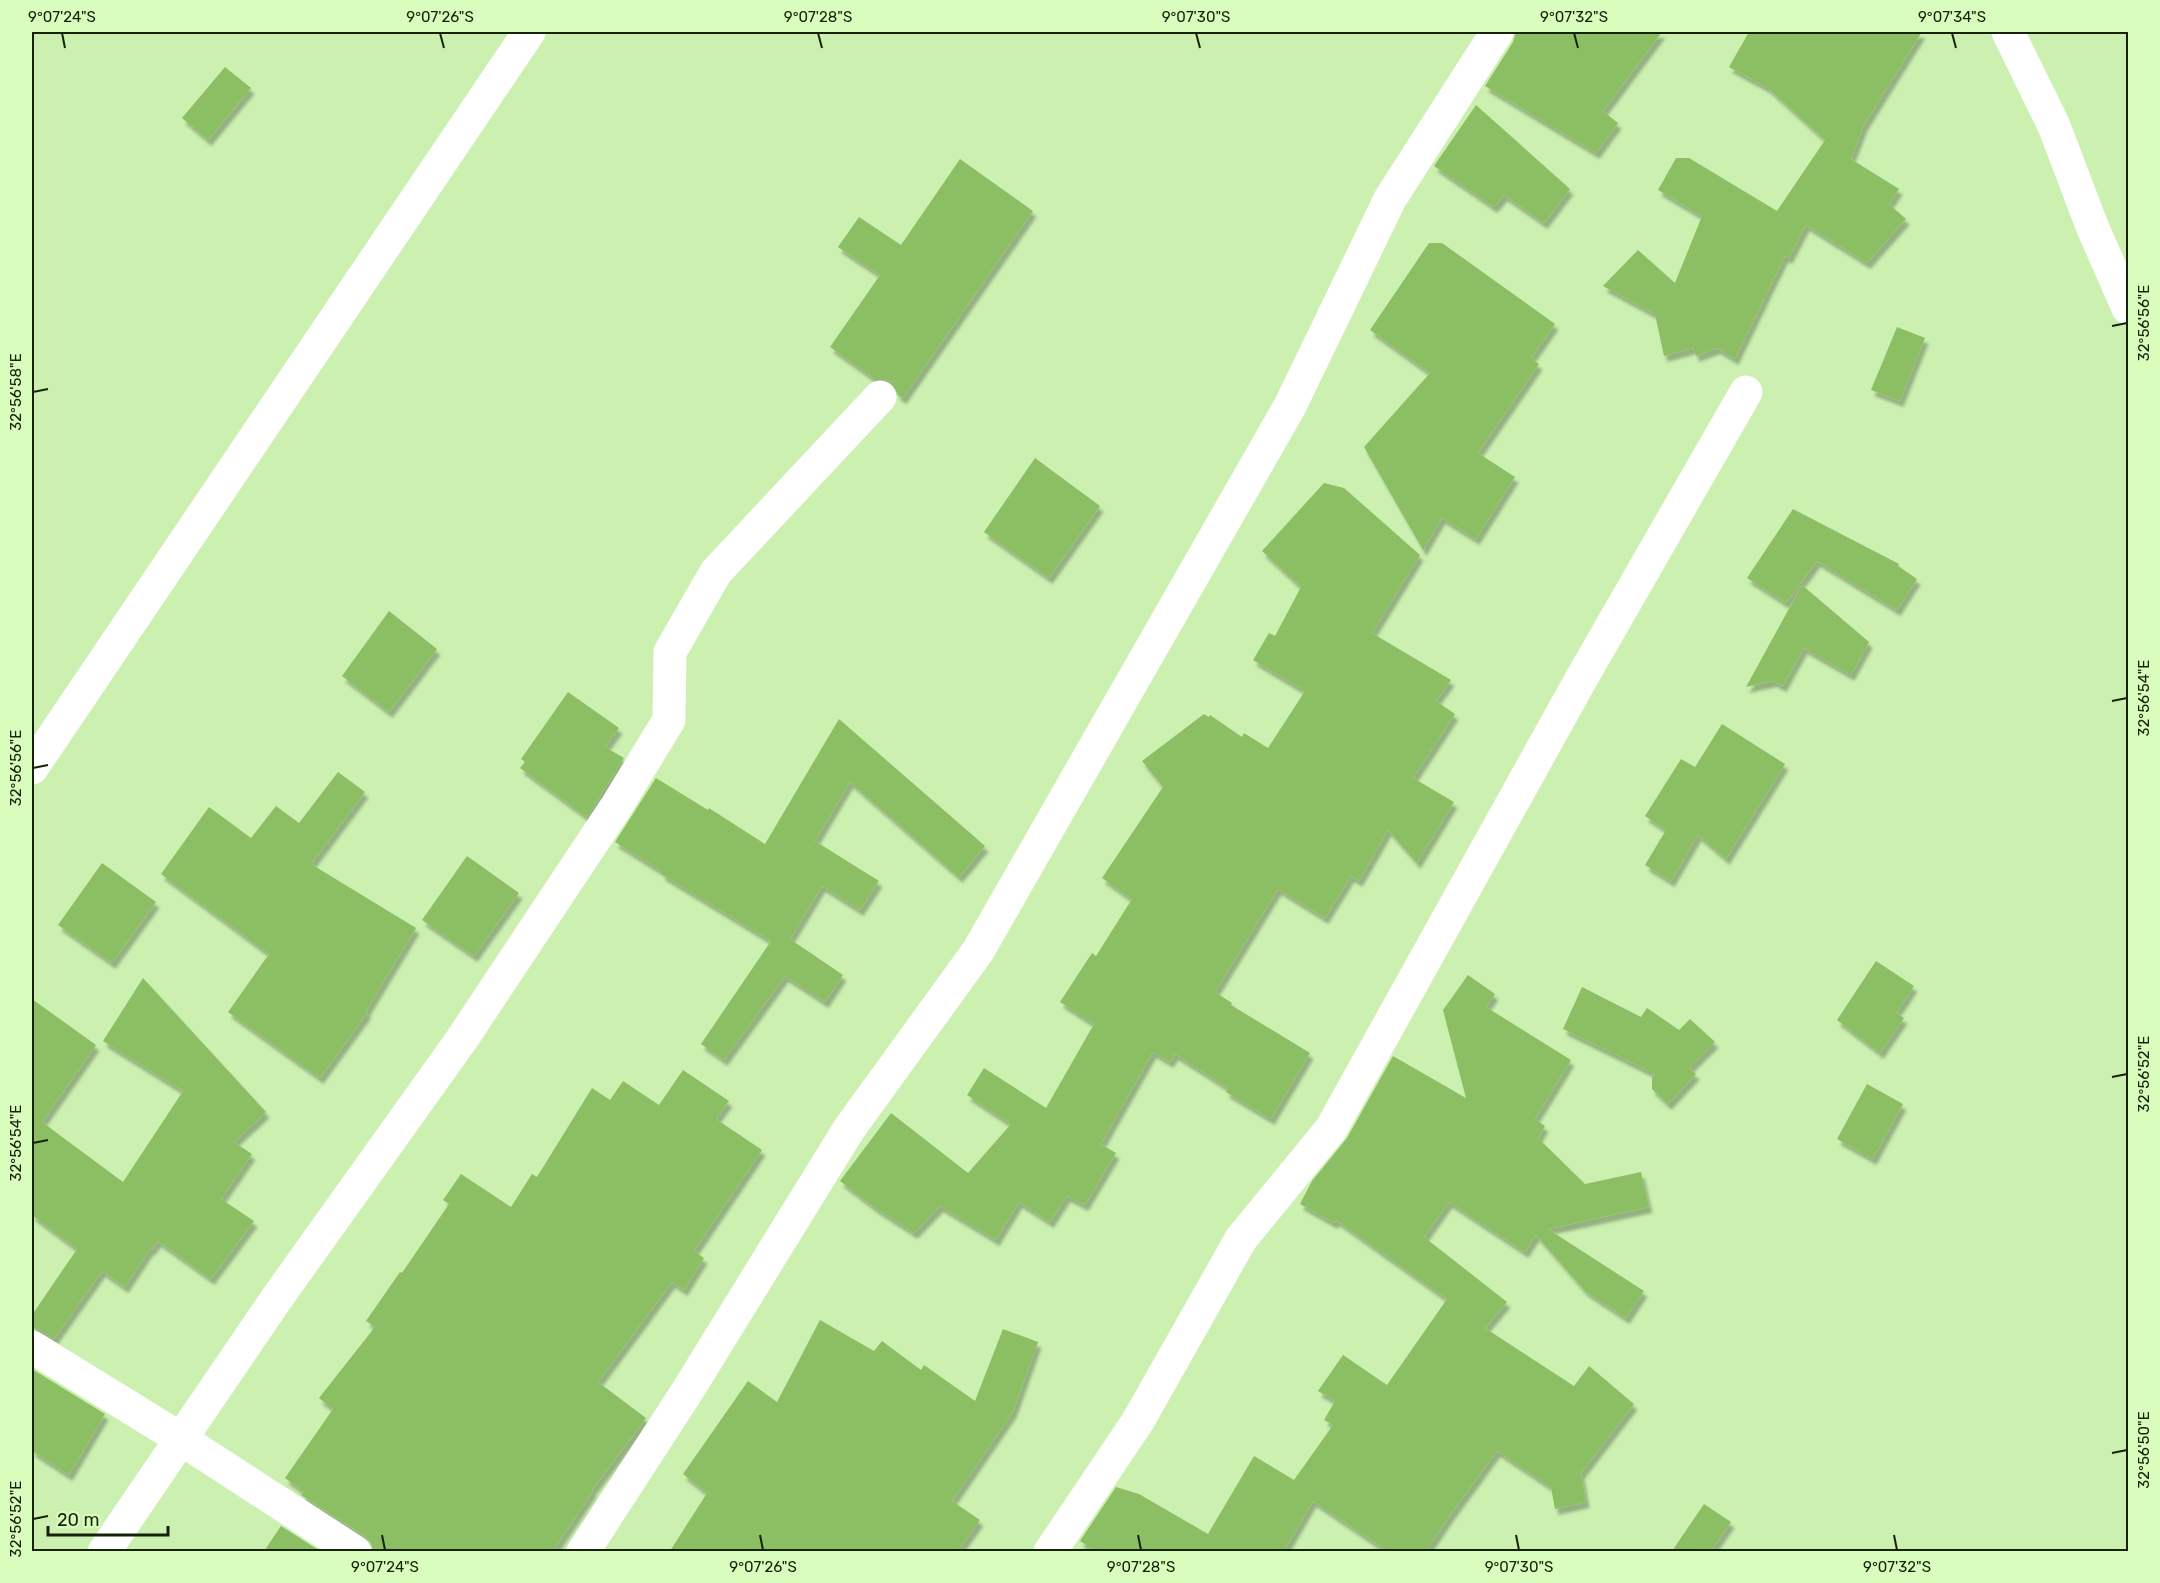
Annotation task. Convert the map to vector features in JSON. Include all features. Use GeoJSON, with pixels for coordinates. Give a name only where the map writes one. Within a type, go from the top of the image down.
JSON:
{"type":"FeatureCollection","features":[{"type":"Feature","properties":{"kind":"street"},"geometry":{"type":"LineString","coordinates":[[32,768],[529,32]]}},
{"type":"Feature","properties":{"kind":"street"},"geometry":{"type":"LineString","coordinates":[[583,1551],[688,1390],[849,1129],[978,951],[1290,406],[1390,199],[1497,32]]}},
{"type":"Feature","properties":{"kind":"street"},"geometry":{"type":"LineString","coordinates":[[2008,32],[2054,126],[2092,226],[2128,308]]}},
{"type":"Feature","properties":{"kind":"street"},"geometry":{"type":"LineString","coordinates":[[1050,1551],[1138,1421],[1241,1239],[1331,1129],[1580,681],[1746,392]]}},
{"type":"Feature","properties":{"kind":"street"},"geometry":{"type":"LineString","coordinates":[[104,1551],[277,1298],[462,1039],[616,807],[669,720],[670,652],[716,572],[880,397]]}},
{"type":"Feature","properties":{"kind":"street"},"geometry":{"type":"LineString","coordinates":[[32,1347],[355,1551]]}},
{"type":"Feature","properties":{"kind":"building"},"geometry":{"type":"Polygon","coordinates":[[[1516,32],[1662,32],[1603,111],[1618,123],[1596,153],[1485,86],[1513,42],[1516,32]]]}},
{"type":"Feature","properties":{"kind":"building"},"geometry":{"type":"Polygon","coordinates":[[[1749,32],[1922,32],[1864,125],[1851,159],[1899,189],[1889,204],[1906,219],[1867,263],[1806,225],[1789,258],[1785,256],[1735,359],[1717,348],[1696,356],[1693,348],[1664,356],[1655,314],[1603,286],[1638,250],[1675,283],[1702,216],[1658,190],[1676,158],[1689,158],[1777,211],[1825,140],[1768,88],[1729,67],[1749,32]]]}},
{"type":"Feature","properties":{"kind":"building"},"geometry":{"type":"Polygon","coordinates":[[[225,67],[251,88],[208,140],[182,118],[225,67]]]}},
{"type":"Feature","properties":{"kind":"building"},"geometry":{"type":"Polygon","coordinates":[[[1476,105],[1570,189],[1544,223],[1504,195],[1494,207],[1434,166],[1476,105]]]}},
{"type":"Feature","properties":{"kind":"building"},"geometry":{"type":"Polygon","coordinates":[[[960,159],[1033,211],[903,398],[898,395],[892,383],[885,379],[875,379],[830,347],[880,275],[838,247],[859,217],[901,245],[960,159]]]}},
{"type":"Feature","properties":{"kind":"building"},"geometry":{"type":"Polygon","coordinates":[[[1429,243],[1442,243],[1555,324],[1531,358],[1539,364],[1478,453],[1515,477],[1476,539],[1442,518],[1423,550],[1364,447],[1430,373],[1370,330],[1429,243]]]}},
{"type":"Feature","properties":{"kind":"building"},"geometry":{"type":"Polygon","coordinates":[[[1897,327],[1925,338],[1900,401],[1871,390],[1897,327]]]}},
{"type":"Feature","properties":{"kind":"building"},"geometry":{"type":"Polygon","coordinates":[[[1035,458],[1100,506],[1049,578],[984,532],[1035,458]]]}},
{"type":"Feature","properties":{"kind":"building"},"geometry":{"type":"Polygon","coordinates":[[[1324,483],[1344,488],[1420,555],[1372,633],[1451,680],[1436,701],[1455,714],[1413,778],[1454,802],[1417,863],[1388,830],[1359,881],[1351,876],[1325,918],[1278,889],[1215,992],[1232,1003],[1231,1005],[1310,1053],[1271,1119],[1226,1092],[1228,1088],[1175,1054],[1170,1062],[1153,1052],[1101,1144],[1116,1153],[1085,1205],[1067,1196],[1050,1222],[1019,1202],[996,1240],[940,1206],[914,1233],[840,1181],[891,1113],[968,1173],[1011,1124],[967,1095],[984,1068],[1046,1108],[1094,1024],[1060,1002],[1092,953],[1096,956],[1132,899],[1102,878],[1163,787],[1142,761],[1204,714],[1209,717],[1210,715],[1242,737],[1244,733],[1268,748],[1305,691],[1253,660],[1269,633],[1275,636],[1301,587],[1262,551],[1324,483]]]}},
{"type":"Feature","properties":{"kind":"building"},"geometry":{"type":"Polygon","coordinates":[[[1793,509],[1899,564],[1898,566],[1917,579],[1897,610],[1817,561],[1786,603],[1747,578],[1793,509]]]}},
{"type":"Feature","properties":{"kind":"building"},"geometry":{"type":"Polygon","coordinates":[[[1802,585],[1869,642],[1851,675],[1804,648],[1783,686],[1773,681],[1746,687],[1802,585]]]}},
{"type":"Feature","properties":{"kind":"building"},"geometry":{"type":"Polygon","coordinates":[[[389,611],[437,649],[389,712],[342,676],[389,611]]]}},
{"type":"Feature","properties":{"kind":"building"},"geometry":{"type":"Polygon","coordinates":[[[568,692],[619,728],[605,747],[624,758],[587,817],[520,768],[525,762],[521,759],[568,692]]]}},
{"type":"Feature","properties":{"kind":"building"},"geometry":{"type":"Polygon","coordinates":[[[839,719],[985,846],[959,877],[850,782],[815,841],[879,881],[860,910],[822,886],[790,939],[843,975],[825,1002],[785,976],[724,1060],[701,1044],[771,941],[661,874],[663,872],[615,842],[656,778],[765,844],[839,719]]]}},
{"type":"Feature","properties":{"kind":"building"},"geometry":{"type":"Polygon","coordinates":[[[1722,724],[1785,764],[1726,859],[1698,835],[1671,881],[1645,865],[1666,830],[1645,816],[1681,759],[1695,767],[1722,724]]]}},
{"type":"Feature","properties":{"kind":"building"},"geometry":{"type":"Polygon","coordinates":[[[338,772],[365,792],[311,864],[416,928],[366,1011],[368,1012],[320,1078],[228,1012],[269,954],[161,874],[209,807],[251,838],[276,806],[299,823],[338,772]]]}},
{"type":"Feature","properties":{"kind":"building"},"geometry":{"type":"Polygon","coordinates":[[[467,856],[519,893],[474,956],[422,920],[467,856]]]}},
{"type":"Feature","properties":{"kind":"building"},"geometry":{"type":"Polygon","coordinates":[[[102,863],[156,902],[112,963],[58,925],[102,863]]]}},
{"type":"Feature","properties":{"kind":"building"},"geometry":{"type":"Polygon","coordinates":[[[1876,961],[1914,986],[1896,1013],[1904,1018],[1880,1053],[1837,1020],[1876,961]]]}},
{"type":"Feature","properties":{"kind":"building"},"geometry":{"type":"Polygon","coordinates":[[[1468,975],[1495,994],[1486,1007],[1571,1060],[1535,1119],[1545,1126],[1538,1138],[1585,1184],[1641,1172],[1649,1207],[1548,1229],[1644,1291],[1626,1318],[1585,1291],[1536,1235],[1525,1252],[1449,1202],[1424,1237],[1507,1302],[1485,1328],[1574,1386],[1589,1366],[1634,1404],[1581,1473],[1586,1502],[1555,1509],[1551,1487],[1497,1451],[1426,1551],[1387,1551],[1313,1501],[1284,1551],[1095,1551],[1080,1541],[1116,1487],[1139,1494],[1208,1534],[1254,1456],[1294,1480],[1333,1425],[1324,1420],[1335,1401],[1318,1391],[1343,1355],[1387,1385],[1447,1299],[1336,1220],[1334,1223],[1300,1204],[1312,1181],[1347,1138],[1393,1056],[1466,1098],[1443,1010],[1468,975]]]}},
{"type":"Feature","properties":{"kind":"building"},"geometry":{"type":"Polygon","coordinates":[[[143,978],[266,1112],[234,1142],[252,1154],[221,1199],[254,1221],[211,1279],[158,1241],[150,1249],[125,1287],[102,1271],[54,1339],[32,1328],[32,1315],[77,1249],[32,1215],[32,999],[96,1045],[42,1122],[123,1182],[183,1091],[103,1041],[143,978]]]}},
{"type":"Feature","properties":{"kind":"building"},"geometry":{"type":"Polygon","coordinates":[[[1582,987],[1641,1017],[1647,1008],[1679,1030],[1690,1019],[1715,1042],[1689,1068],[1696,1074],[1668,1104],[1652,1089],[1652,1077],[1655,1074],[1563,1029],[1582,987]]]}},
{"type":"Feature","properties":{"kind":"building"},"geometry":{"type":"Polygon","coordinates":[[[683,1070],[729,1101],[716,1119],[762,1150],[694,1251],[704,1258],[684,1290],[672,1282],[598,1382],[646,1418],[592,1490],[553,1551],[373,1551],[371,1543],[365,1536],[301,1495],[304,1492],[285,1478],[333,1409],[319,1398],[375,1327],[366,1321],[449,1204],[443,1200],[461,1174],[511,1207],[532,1174],[537,1177],[592,1088],[610,1100],[623,1081],[659,1105],[683,1070]]]}},
{"type":"Feature","properties":{"kind":"building"},"geometry":{"type":"Polygon","coordinates":[[[1867,1084],[1903,1104],[1873,1159],[1837,1139],[1867,1084]]]}},
{"type":"Feature","properties":{"kind":"building"},"geometry":{"type":"Polygon","coordinates":[[[820,1320],[874,1351],[882,1341],[921,1370],[924,1365],[975,1401],[1003,1329],[1038,1342],[1013,1412],[952,1501],[980,1520],[958,1551],[670,1551],[707,1493],[683,1474],[748,1381],[777,1402],[820,1320]]]}},
{"type":"Feature","properties":{"kind":"building"},"geometry":{"type":"Polygon","coordinates":[[[32,1369],[105,1414],[69,1475],[32,1451],[32,1369]]]}},
{"type":"Feature","properties":{"kind":"building"},"geometry":{"type":"Polygon","coordinates":[[[1704,1504],[1731,1522],[1711,1551],[1672,1551],[1704,1504]]]}},
{"type":"Feature","properties":{"kind":"building"},"geometry":{"type":"Polygon","coordinates":[[[281,1526],[320,1551],[264,1551],[281,1526]]]}}]}
